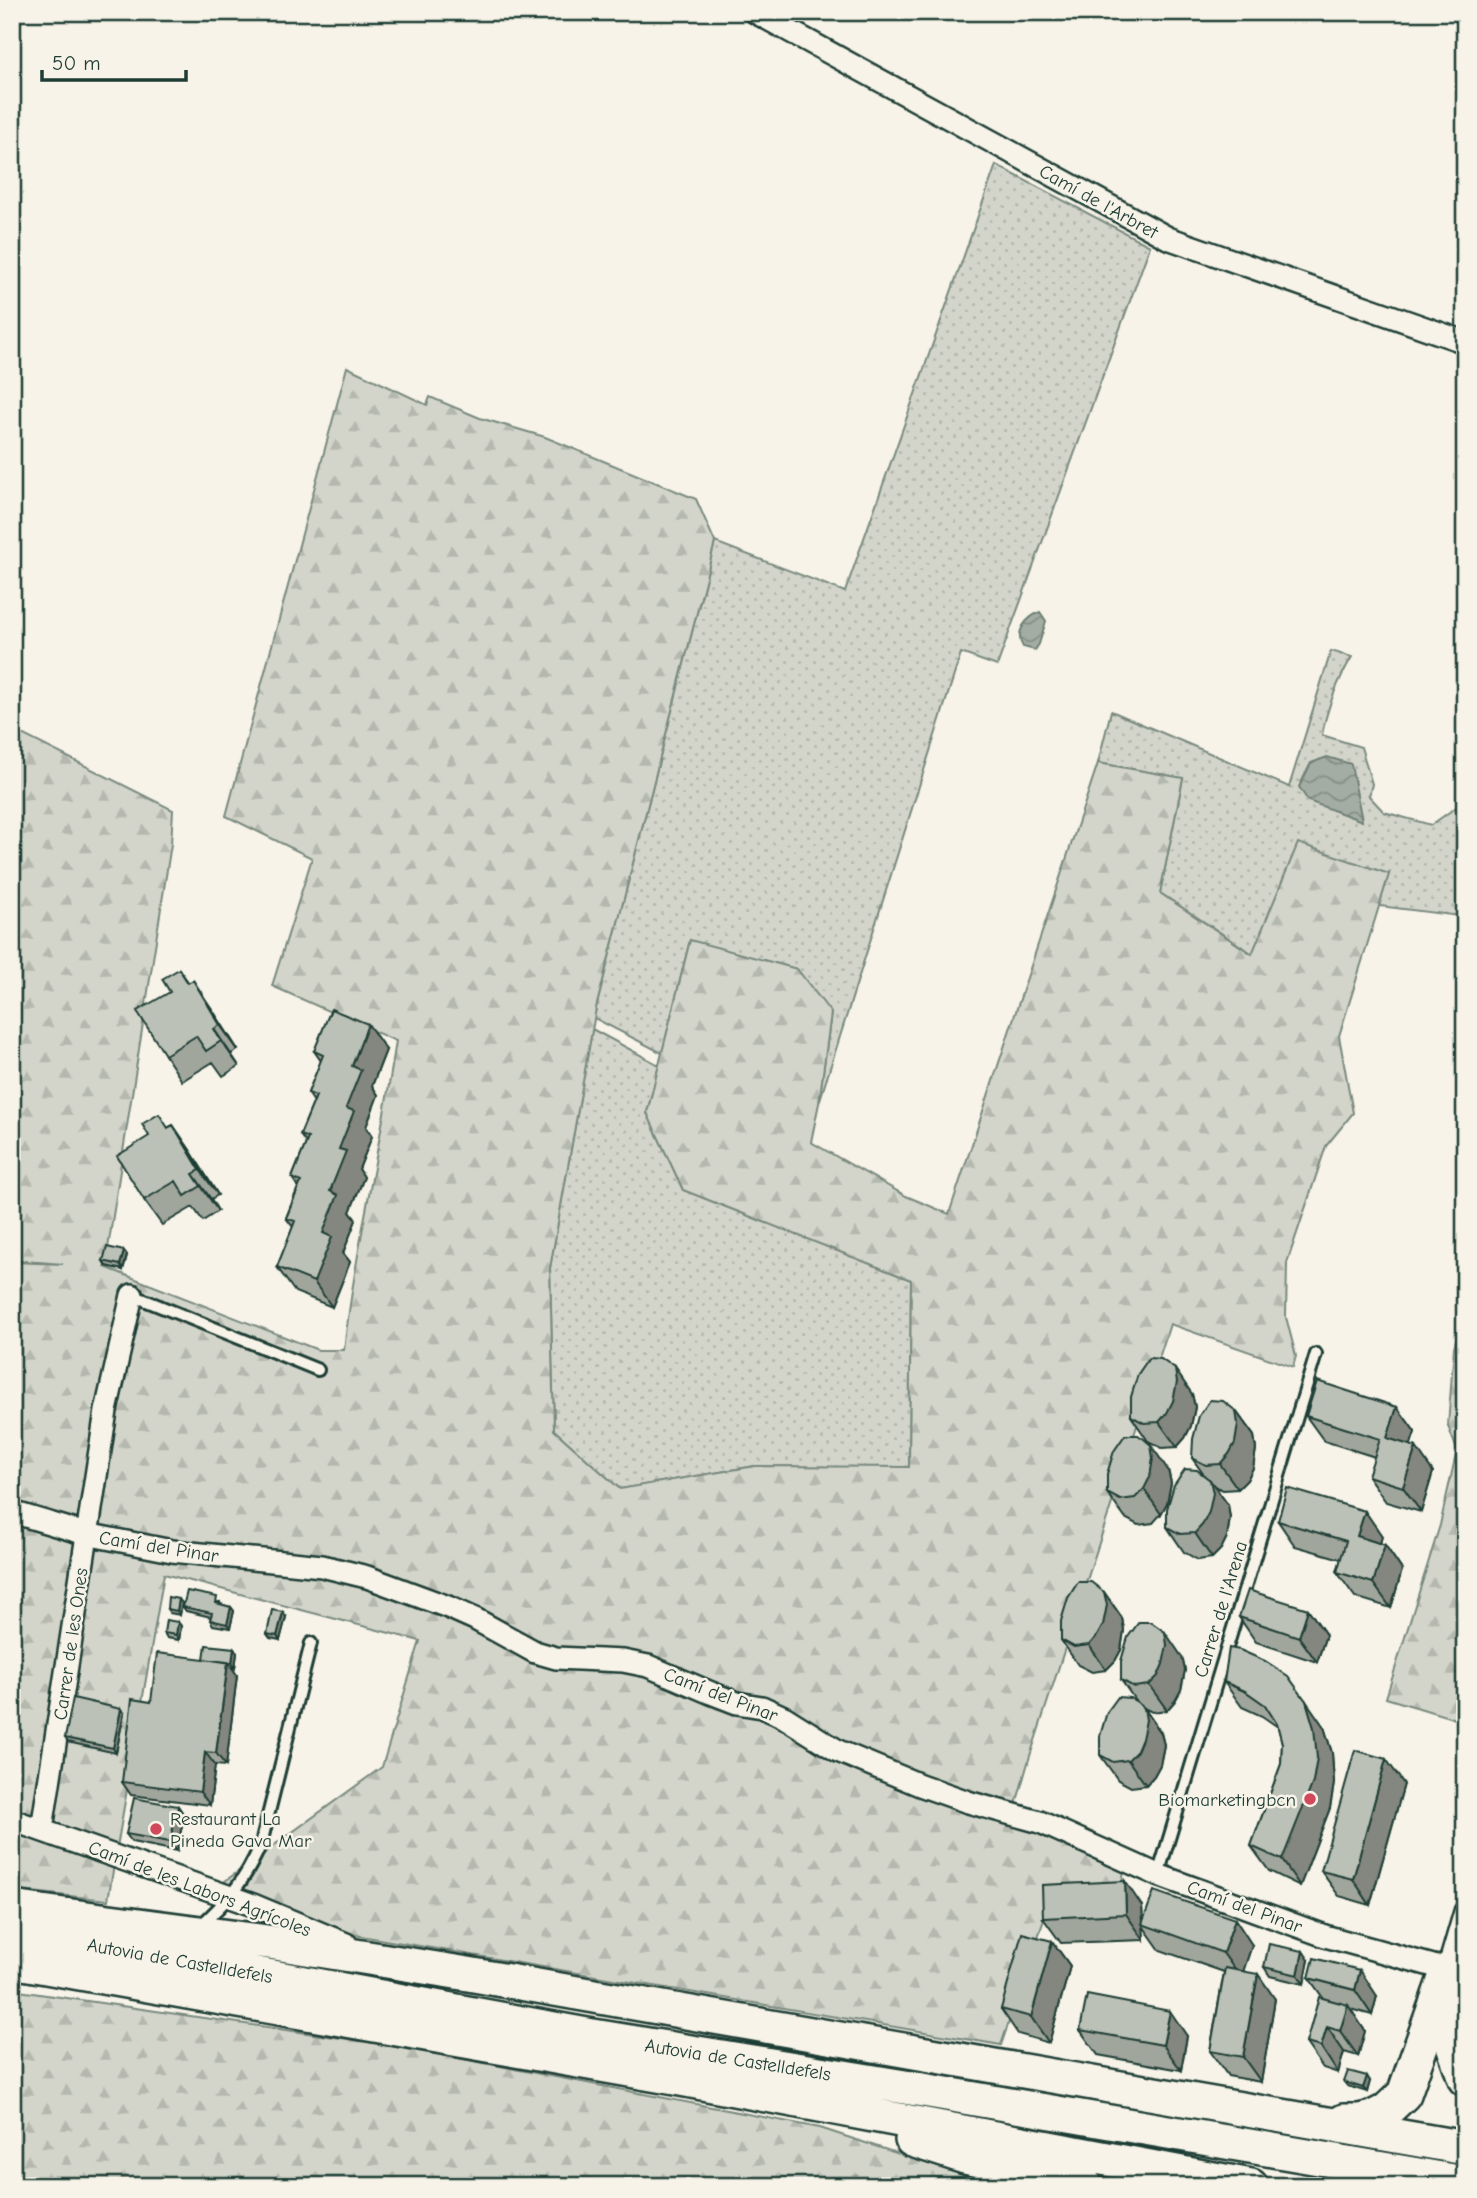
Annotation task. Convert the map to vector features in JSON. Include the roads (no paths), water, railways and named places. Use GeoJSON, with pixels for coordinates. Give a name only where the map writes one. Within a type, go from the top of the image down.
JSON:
{"type":"FeatureCollection","features":[{"type":"Feature","properties":{"kind":"highway"},"geometry":{"type":"LineString","coordinates":[[12,1908],[387,1961],[1465,2148]]}},
{"type":"Feature","properties":{"kind":"highway","name":"Autovia de Castelldefels"},"geometry":{"type":"LineString","coordinates":[[12,1929],[587,2035],[1465,2183]]}},
{"type":"Feature","properties":{"kind":"highway","name":"Autovia de Castelldefels"},"geometry":{"type":"LineString","coordinates":[[12,1961],[776,2097],[1251,2186]]}},
{"type":"Feature","properties":{"kind":"highway"},"geometry":{"type":"LineString","coordinates":[[1448,1970],[1453,2045],[1465,2079]]}},
{"type":"Feature","properties":{"kind":"highway"},"geometry":{"type":"LineString","coordinates":[[1301,2119],[1359,2121],[1372,2118],[1395,2104],[1404,2094],[1448,1970]]}},
{"type":"Feature","properties":{"kind":"highway"},"geometry":{"type":"LineString","coordinates":[[776,2097],[965,2157],[1086,2186]]}},
{"type":"Feature","properties":{"kind":"street","name":"Camí de l'Arbret"},"geometry":{"type":"LineString","coordinates":[[755,12],[1168,238],[1465,342]]}},
{"type":"Feature","properties":{"kind":"street","name":"Carrer de les Ones"},"geometry":{"type":"LineString","coordinates":[[42,1829],[106,1411],[132,1295]]}},
{"type":"Feature","properties":{"kind":"street","name":"Camí del Pinar"},"geometry":{"type":"LineString","coordinates":[[12,1512],[86,1534],[172,1551],[322,1566],[367,1577],[448,1607],[535,1652],[556,1658],[623,1661],[648,1666],[737,1703],[762,1707],[784,1717],[838,1751],[868,1765],[968,1801],[1040,1822],[1158,1875],[1325,1936],[1448,1970]]}},
{"type":"Feature","properties":{"kind":"street","name":"Camí de les Labors Agrícoles"},"geometry":{"type":"LineString","coordinates":[[12,1820],[230,1897],[387,1961]]}},
{"type":"Feature","properties":{"kind":"street"},"geometry":{"type":"LineString","coordinates":[[1448,1970],[1465,1912]]}},
{"type":"Feature","properties":{"kind":"lane"},"geometry":{"type":"LineString","coordinates":[[132,1295],[318,1370]]}},
{"type":"Feature","properties":{"kind":"lane","name":"Carrer de l'Arena"},"geometry":{"type":"LineString","coordinates":[[1158,1875],[1316,1354]]}},
{"type":"Feature","properties":{"kind":"lane"},"geometry":{"type":"LineString","coordinates":[[194,1932],[230,1897],[248,1873],[261,1844],[312,1643]]}},
{"type":"Feature","properties":{"kind":"water"},"geometry":{"type":"Polygon","coordinates":[[[1040,612],[1046,621],[1039,644],[1035,650],[1023,647],[1020,636],[1023,626],[1040,612]]]}},
{"type":"Feature","properties":{"kind":"water"},"geometry":{"type":"Polygon","coordinates":[[[1327,757],[1351,764],[1362,821],[1308,801],[1299,787],[1311,763],[1327,757]]]}},
{"type":"Feature","properties":{"kind":"place","name":"Biomarketingbcn"},"geometry":{"type":"Point","coordinates":[1310,1799]}},
{"type":"Feature","properties":{"kind":"place","name":"Restaurant La Pineda Gava Mar"},"geometry":{"type":"Point","coordinates":[156,1829]}}]}
